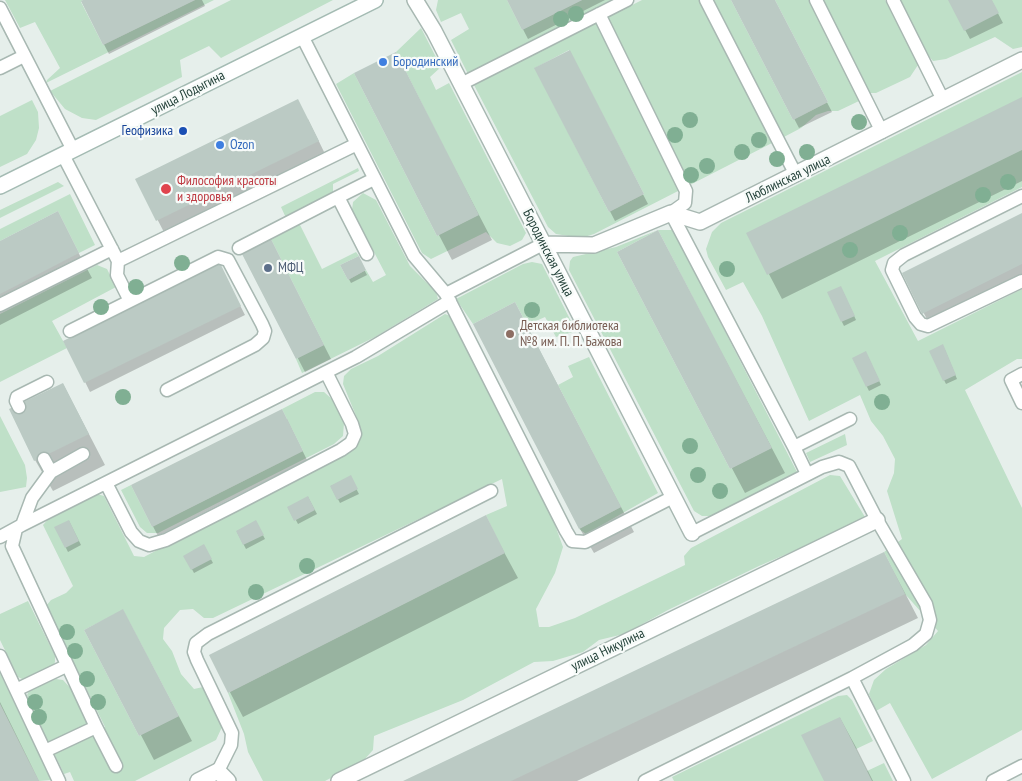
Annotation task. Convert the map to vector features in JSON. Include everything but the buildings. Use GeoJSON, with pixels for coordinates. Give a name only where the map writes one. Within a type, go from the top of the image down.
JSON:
{"type":"FeatureCollection","features":[{"type":"Feature","properties":{"kind":"street","name":"улица Лодыгина"},"geometry":{"type":"LineString","coordinates":[[0,186],[376,0]]}},
{"type":"Feature","properties":{"kind":"street","name":"Бородинская улица"},"geometry":{"type":"LineString","coordinates":[[415,0],[461,84],[692,533]]}},
{"type":"Feature","properties":{"kind":"street","name":"Люблинская улица"},"geometry":{"type":"LineString","coordinates":[[671,213],[700,222],[1022,60]]}},
{"type":"Feature","properties":{"kind":"street"},"geometry":{"type":"LineString","coordinates":[[543,244],[594,245],[671,213]]}},
{"type":"Feature","properties":{"kind":"street","name":"улица Никулина"},"geometry":{"type":"LineString","coordinates":[[340,781],[877,520]]}},
{"type":"Feature","properties":{"kind":"street"},"geometry":{"type":"LineString","coordinates":[[198,781],[223,776]]}},
{"type":"Feature","properties":{"kind":"lane"},"geometry":{"type":"LineString","coordinates":[[461,84],[627,0]]}},
{"type":"Feature","properties":{"kind":"lane"},"geometry":{"type":"LineString","coordinates":[[706,0],[796,175]]}},
{"type":"Feature","properties":{"kind":"lane"},"geometry":{"type":"LineString","coordinates":[[816,0],[882,132]]}},
{"type":"Feature","properties":{"kind":"lane"},"geometry":{"type":"LineString","coordinates":[[893,0],[943,100]]}},
{"type":"Feature","properties":{"kind":"lane"},"geometry":{"type":"LineString","coordinates":[[0,8],[118,261],[116,275],[130,301]]}},
{"type":"Feature","properties":{"kind":"lane"},"geometry":{"type":"LineString","coordinates":[[599,14],[686,191],[685,203],[671,213],[807,474]]}},
{"type":"Feature","properties":{"kind":"lane"},"geometry":{"type":"LineString","coordinates":[[302,36],[414,256],[448,297],[572,541],[585,542],[672,497]]}},
{"type":"Feature","properties":{"kind":"lane"},"geometry":{"type":"LineString","coordinates":[[0,68],[24,56]]}},
{"type":"Feature","properties":{"kind":"lane"},"geometry":{"type":"LineString","coordinates":[[118,261],[357,144]]}},
{"type":"Feature","properties":{"kind":"lane"},"geometry":{"type":"LineString","coordinates":[[239,248],[374,178]]}},
{"type":"Feature","properties":{"kind":"lane"},"geometry":{"type":"LineString","coordinates":[[1022,196],[904,255],[894,263],[892,270],[915,317],[921,324],[928,326],[1022,281]]}},
{"type":"Feature","properties":{"kind":"lane"},"geometry":{"type":"LineString","coordinates":[[338,197],[367,254]]}},
{"type":"Feature","properties":{"kind":"lane"},"geometry":{"type":"LineString","coordinates":[[0,537],[326,372],[448,297],[543,244]]}},
{"type":"Feature","properties":{"kind":"lane"},"geometry":{"type":"LineString","coordinates":[[0,305],[112,249]]}},
{"type":"Feature","properties":{"kind":"lane"},"geometry":{"type":"LineString","coordinates":[[70,331],[218,257],[228,260],[234,268],[262,324],[265,332],[263,338],[255,345],[166,390]]}},
{"type":"Feature","properties":{"kind":"lane"},"geometry":{"type":"LineString","coordinates":[[106,483],[131,532],[139,541],[149,545],[166,540],[342,450],[351,443],[355,434],[352,424],[326,372]]}},
{"type":"Feature","properties":{"kind":"lane"},"geometry":{"type":"LineString","coordinates":[[1022,374],[1011,380],[1022,403]]}},
{"type":"Feature","properties":{"kind":"lane"},"geometry":{"type":"LineString","coordinates":[[19,407],[16,401],[17,397],[47,382]]}},
{"type":"Feature","properties":{"kind":"lane"},"geometry":{"type":"LineString","coordinates":[[794,447],[850,419]]}},
{"type":"Feature","properties":{"kind":"lane"},"geometry":{"type":"LineString","coordinates":[[83,454],[51,472],[32,498],[12,546],[66,666],[116,766]]}},
{"type":"Feature","properties":{"kind":"lane"},"geometry":{"type":"LineString","coordinates":[[44,458],[51,472]]}},
{"type":"Feature","properties":{"kind":"lane"},"geometry":{"type":"LineString","coordinates":[[645,781],[852,678],[913,645],[926,634],[930,620],[926,604],[877,520],[849,466],[839,462],[807,474],[692,533]]}},
{"type":"Feature","properties":{"kind":"lane"},"geometry":{"type":"LineString","coordinates":[[223,776],[232,733],[197,660],[194,652],[196,643],[208,634],[491,491]]}},
{"type":"Feature","properties":{"kind":"lane"},"geometry":{"type":"LineString","coordinates":[[0,656],[59,781]]}},
{"type":"Feature","properties":{"kind":"lane"},"geometry":{"type":"LineString","coordinates":[[16,690],[66,666]]}},
{"type":"Feature","properties":{"kind":"lane"},"geometry":{"type":"LineString","coordinates":[[852,678],[904,781]]}},
{"type":"Feature","properties":{"kind":"lane"},"geometry":{"type":"LineString","coordinates":[[45,751],[96,727]]}},
{"type":"Feature","properties":{"kind":"lane"},"geometry":{"type":"LineString","coordinates":[[993,781],[1022,766]]}},
{"type":"Feature","properties":{"kind":"green space"},"geometry":{"type":"Polygon","coordinates":[[[5,0],[83,0],[81,2],[103,45],[195,0],[214,0],[46,83],[60,68],[35,22],[20,28],[5,0]]]}},
{"type":"Feature","properties":{"kind":"green space"},"geometry":{"type":"Polygon","coordinates":[[[231,0],[333,0],[221,58],[209,46],[180,60],[182,77],[96,120],[82,118],[65,109],[50,91],[231,0]]]}},
{"type":"Feature","properties":{"kind":"green space"},"geometry":{"type":"Polygon","coordinates":[[[438,0],[507,0],[522,30],[582,0],[614,0],[468,74],[451,40],[469,29],[461,13],[441,22],[436,10],[438,0]]]}},
{"type":"Feature","properties":{"kind":"green space"},"geometry":{"type":"Polygon","coordinates":[[[642,0],[700,0],[772,143],[594,234],[581,238],[556,234],[548,227],[474,85],[642,0]],[[569,50],[535,68],[609,212],[644,194],[569,50]]]}},
{"type":"Feature","properties":{"kind":"green space"},"geometry":{"type":"Polygon","coordinates":[[[711,0],[731,0],[793,120],[828,102],[775,0],[810,0],[858,93],[859,101],[838,111],[828,111],[816,115],[801,128],[782,138],[711,0]]]}},
{"type":"Feature","properties":{"kind":"green space"},"geometry":{"type":"Polygon","coordinates":[[[823,0],[885,0],[918,65],[910,77],[876,93],[869,93],[823,0]]]}},
{"type":"Feature","properties":{"kind":"green space"},"geometry":{"type":"Polygon","coordinates":[[[900,0],[1022,0],[1022,47],[1013,49],[995,37],[946,59],[933,61],[926,53],[900,0]]]}},
{"type":"Feature","properties":{"kind":"green space"},"geometry":{"type":"Polygon","coordinates":[[[421,28],[441,67],[430,77],[436,90],[449,83],[526,233],[522,240],[510,246],[497,243],[486,232],[431,259],[422,253],[336,84],[354,73],[437,236],[478,215],[396,52],[421,28]]]}},
{"type":"Feature","properties":{"kind":"green space"},"geometry":{"type":"Polygon","coordinates":[[[1022,72],[1022,187],[875,261],[918,341],[1022,289],[1022,359],[1017,359],[965,390],[1022,508],[1022,730],[932,779],[890,703],[876,711],[869,694],[874,680],[886,669],[926,645],[938,631],[905,594],[884,552],[902,539],[887,491],[894,473],[895,459],[883,436],[871,421],[860,395],[809,421],[762,316],[743,282],[726,290],[708,257],[706,249],[712,232],[721,223],[1022,72]]]}},
{"type":"Feature","properties":{"kind":"green space"},"geometry":{"type":"Polygon","coordinates":[[[32,100],[38,112],[39,128],[36,140],[27,154],[0,167],[0,116],[32,100]]]}},
{"type":"Feature","properties":{"kind":"green space"},"geometry":{"type":"Polygon","coordinates":[[[358,168],[359,171],[333,184],[333,195],[286,218],[281,207],[358,168]]]}},
{"type":"Feature","properties":{"kind":"green space"},"geometry":{"type":"Polygon","coordinates":[[[58,182],[64,186],[0,218],[0,210],[58,182]]]}},
{"type":"Feature","properties":{"kind":"green space"},"geometry":{"type":"Polygon","coordinates":[[[363,193],[376,200],[410,266],[436,292],[438,299],[375,337],[302,373],[296,359],[324,345],[271,239],[299,223],[322,269],[356,252],[359,256],[340,265],[348,280],[366,270],[373,282],[386,275],[352,210],[353,202],[363,193]]]}},
{"type":"Feature","properties":{"kind":"green space"},"geometry":{"type":"Polygon","coordinates":[[[70,194],[95,245],[79,253],[58,211],[0,241],[0,229],[70,194]]]}},
{"type":"Feature","properties":{"kind":"green space"},"geometry":{"type":"Polygon","coordinates":[[[658,230],[673,230],[797,472],[712,516],[702,516],[694,511],[569,270],[570,261],[573,257],[616,247],[658,230]],[[658,230],[617,252],[730,469],[771,448],[658,230]]]}},
{"type":"Feature","properties":{"kind":"green space"},"geometry":{"type":"Polygon","coordinates":[[[532,262],[542,264],[576,331],[556,337],[545,317],[527,325],[515,302],[473,324],[456,299],[523,264],[532,262]]]}},
{"type":"Feature","properties":{"kind":"green space"},"geometry":{"type":"Polygon","coordinates":[[[97,265],[107,269],[116,287],[52,321],[67,348],[0,382],[0,314],[97,265]]]}},
{"type":"Feature","properties":{"kind":"green space"},"geometry":{"type":"Polygon","coordinates":[[[445,314],[450,316],[551,514],[563,547],[555,573],[536,609],[539,627],[549,627],[575,618],[685,565],[684,556],[691,548],[830,475],[840,476],[865,517],[842,530],[759,566],[668,610],[624,634],[599,640],[583,652],[553,661],[534,662],[463,700],[374,736],[373,750],[363,761],[325,781],[263,781],[248,752],[244,734],[228,693],[504,553],[486,515],[507,506],[502,479],[213,618],[204,618],[193,609],[180,610],[164,628],[163,639],[172,651],[181,674],[194,689],[203,687],[222,727],[216,740],[135,781],[74,781],[70,772],[64,774],[54,753],[105,727],[46,606],[51,600],[66,593],[73,586],[43,525],[50,517],[97,494],[104,496],[134,556],[144,557],[352,447],[362,433],[343,384],[344,376],[351,369],[378,356],[445,314]],[[123,610],[84,630],[139,736],[179,716],[123,610]]]}},
{"type":"Feature","properties":{"kind":"green space"},"geometry":{"type":"Polygon","coordinates":[[[589,357],[658,493],[586,534],[579,529],[621,507],[558,385],[573,377],[568,366],[589,357]]]}},
{"type":"Feature","properties":{"kind":"green space"},"geometry":{"type":"Polygon","coordinates":[[[315,392],[324,392],[333,400],[344,423],[343,436],[334,444],[158,533],[147,533],[140,527],[121,490],[131,485],[152,527],[303,451],[282,409],[315,392]]]}},
{"type":"Feature","properties":{"kind":"green space"},"geometry":{"type":"Polygon","coordinates":[[[0,416],[25,465],[27,478],[26,487],[0,492],[0,416]]]}},
{"type":"Feature","properties":{"kind":"green space"},"geometry":{"type":"Polygon","coordinates":[[[845,434],[847,445],[810,462],[806,453],[845,434]]]}},
{"type":"Feature","properties":{"kind":"green space"},"geometry":{"type":"Polygon","coordinates":[[[28,601],[55,656],[55,662],[52,668],[30,678],[22,679],[18,677],[0,640],[0,614],[28,601]]]}},
{"type":"Feature","properties":{"kind":"green space"},"geometry":{"type":"Polygon","coordinates":[[[0,673],[51,780],[39,781],[0,704],[0,673]]]}},
{"type":"Feature","properties":{"kind":"green space"},"geometry":{"type":"Polygon","coordinates":[[[56,679],[63,680],[73,691],[90,726],[50,746],[27,695],[29,691],[56,679]]]}},
{"type":"Feature","properties":{"kind":"green space"},"geometry":{"type":"Polygon","coordinates":[[[847,695],[852,700],[873,741],[856,749],[867,771],[884,763],[893,781],[674,781],[672,777],[838,696],[847,695]]]}},
{"type":"Feature","properties":{"kind":"place","name":"Бородинский"},"geometry":{"type":"Point","coordinates":[383,62]}},
{"type":"Feature","properties":{"kind":"place","name":"Геофизика"},"geometry":{"type":"Point","coordinates":[183,131]}},
{"type":"Feature","properties":{"kind":"place","name":"Ozon"},"geometry":{"type":"Point","coordinates":[220,145]}},
{"type":"Feature","properties":{"kind":"place","name":"Философия красоты и здоровья"},"geometry":{"type":"Point","coordinates":[166,189]}},
{"type":"Feature","properties":{"kind":"place","name":"МФЦ"},"geometry":{"type":"Point","coordinates":[268,268]}},
{"type":"Feature","properties":{"kind":"place","name":"Детская библиотека №8 им. П. П. Бажова"},"geometry":{"type":"Point","coordinates":[510,334]}}]}
